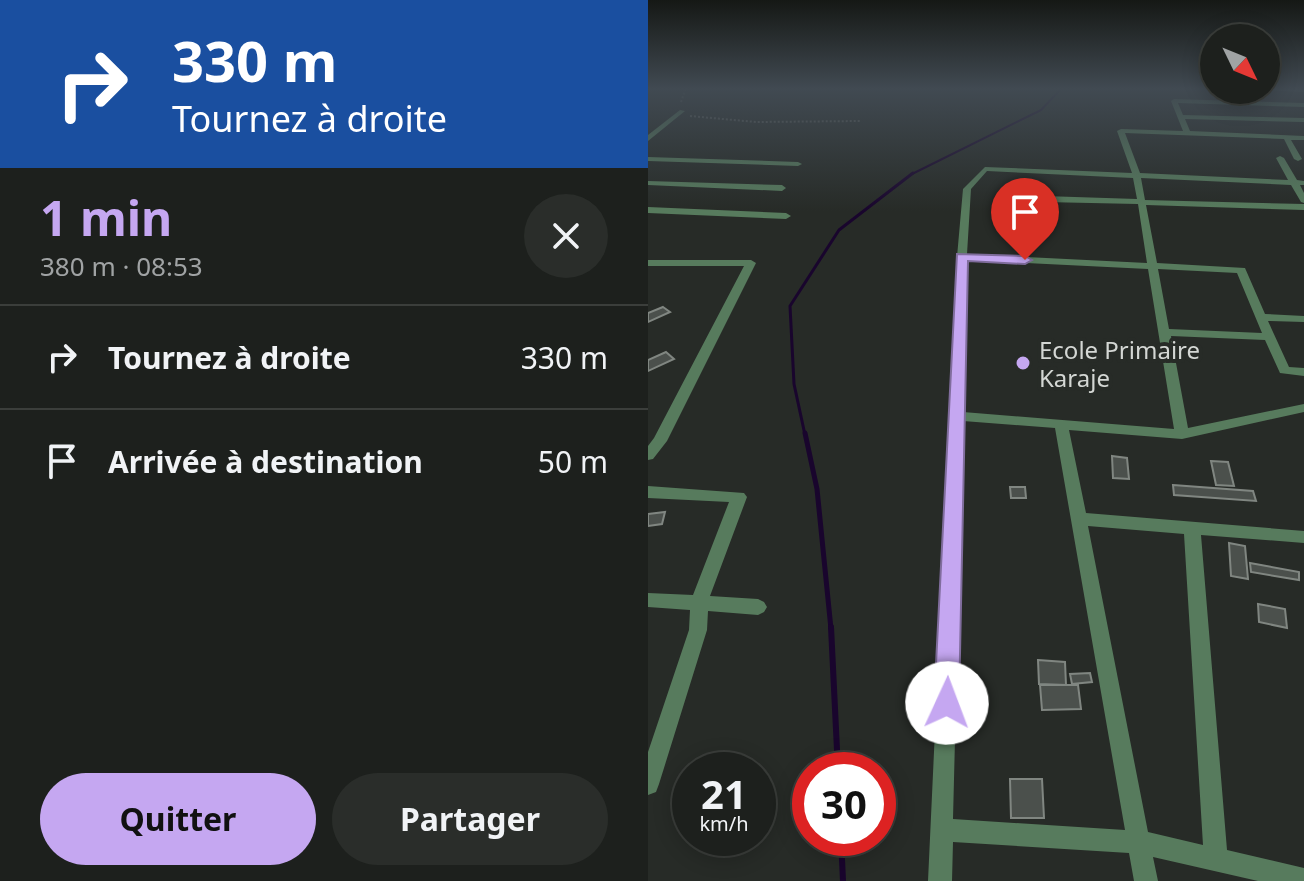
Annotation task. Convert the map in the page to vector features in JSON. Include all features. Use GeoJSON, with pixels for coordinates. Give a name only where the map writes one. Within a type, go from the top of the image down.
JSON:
{"type":"FeatureCollection","features":[{"type":"Feature","properties":{"kind":"street"},"geometry":{"type":"LineString","coordinates":[[1186,129],[1187,133]]}},
{"type":"Feature","properties":{"kind":"street"},"geometry":{"type":"LineString","coordinates":[[1182,434],[1137,176],[1121,131],[1304,138]]}},
{"type":"Feature","properties":{"kind":"street"},"geometry":{"type":"LineString","coordinates":[[1286,137],[1301,159]]}},
{"type":"Feature","properties":{"kind":"street"},"geometry":{"type":"LineString","coordinates":[[1301,159],[1280,158],[1304,200]]}},
{"type":"Feature","properties":{"kind":"street"},"geometry":{"type":"LineString","coordinates":[[648,159],[798,164]]}},
{"type":"Feature","properties":{"kind":"street"},"geometry":{"type":"LineString","coordinates":[[940,881],[967,189],[985,169],[1304,183]]}},
{"type":"Feature","properties":{"kind":"street"},"geometry":{"type":"LineString","coordinates":[[648,183],[782,188]]}},
{"type":"Feature","properties":{"kind":"street"},"geometry":{"type":"LineString","coordinates":[[1044,199],[1304,207]]}},
{"type":"Feature","properties":{"kind":"street"},"geometry":{"type":"LineString","coordinates":[[648,210],[786,216]]}},
{"type":"Feature","properties":{"kind":"street"},"geometry":{"type":"LineString","coordinates":[[962,257],[1241,270],[1284,370],[1304,372]]}},
{"type":"Feature","properties":{"kind":"street"},"geometry":{"type":"LineString","coordinates":[[648,263],[751,263],[660,441],[648,455]]}},
{"type":"Feature","properties":{"kind":"street"},"geometry":{"type":"LineString","coordinates":[[1261,317],[1304,319]]}},
{"type":"Feature","properties":{"kind":"street"},"geometry":{"type":"LineString","coordinates":[[1164,332],[1270,337]]}},
{"type":"Feature","properties":{"kind":"street"},"geometry":{"type":"LineString","coordinates":[[956,416],[1182,434],[1304,408]]}},
{"type":"Feature","properties":{"kind":"street"},"geometry":{"type":"LineString","coordinates":[[1061,423],[1146,881]]}},
{"type":"Feature","properties":{"kind":"street"},"geometry":{"type":"LineString","coordinates":[[648,492],[739,497],[699,603],[698,630],[650,774]]}},
{"type":"Feature","properties":{"kind":"street"},"geometry":{"type":"LineString","coordinates":[[1079,519],[1304,537]]}},
{"type":"Feature","properties":{"kind":"street"},"geometry":{"type":"LineString","coordinates":[[1192,528],[1216,860]]}},
{"type":"Feature","properties":{"kind":"street"},"geometry":{"type":"LineString","coordinates":[[648,600],[758,607]]}},
{"type":"Feature","properties":{"kind":"street"},"geometry":{"type":"LineString","coordinates":[[942,830],[1140,842],[1304,880]]}},
{"type":"Feature","properties":{"kind":"building"},"geometry":{"type":"Polygon","coordinates":[[[663,307],[670,312],[648,322],[648,313],[663,307]]]}},
{"type":"Feature","properties":{"kind":"building"},"geometry":{"type":"Polygon","coordinates":[[[666,352],[674,359],[648,371],[648,360],[666,352]]]}},
{"type":"Feature","properties":{"kind":"building"},"geometry":{"type":"Polygon","coordinates":[[[1112,456],[1127,458],[1129,479],[1113,478],[1112,456]]]}},
{"type":"Feature","properties":{"kind":"building"},"geometry":{"type":"Polygon","coordinates":[[[1211,461],[1228,462],[1234,486],[1216,485],[1211,461]]]}},
{"type":"Feature","properties":{"kind":"building"},"geometry":{"type":"Polygon","coordinates":[[[1173,485],[1253,491],[1256,501],[1174,495],[1173,485]]]}},
{"type":"Feature","properties":{"kind":"building"},"geometry":{"type":"Polygon","coordinates":[[[1010,487],[1025,487],[1026,498],[1011,498],[1010,487]]]}},
{"type":"Feature","properties":{"kind":"building"},"geometry":{"type":"Polygon","coordinates":[[[665,512],[662,524],[648,526],[648,514],[665,512]]]}},
{"type":"Feature","properties":{"kind":"building"},"geometry":{"type":"Polygon","coordinates":[[[1229,543],[1245,546],[1248,579],[1231,576],[1229,543]]]}},
{"type":"Feature","properties":{"kind":"building"},"geometry":{"type":"Polygon","coordinates":[[[1250,563],[1299,572],[1299,580],[1251,572],[1250,563]]]}},
{"type":"Feature","properties":{"kind":"building"},"geometry":{"type":"Polygon","coordinates":[[[1258,604],[1285,609],[1287,628],[1259,622],[1258,604]]]}},
{"type":"Feature","properties":{"kind":"building"},"geometry":{"type":"Polygon","coordinates":[[[1038,660],[1065,662],[1066,685],[1039,684],[1038,660]]]}},
{"type":"Feature","properties":{"kind":"building"},"geometry":{"type":"Polygon","coordinates":[[[1090,673],[1092,682],[1072,684],[1070,674],[1090,673]]]}},
{"type":"Feature","properties":{"kind":"building"},"geometry":{"type":"Polygon","coordinates":[[[1040,685],[1078,685],[1081,709],[1042,710],[1040,685]]]}},
{"type":"Feature","properties":{"kind":"building"},"geometry":{"type":"Polygon","coordinates":[[[1010,779],[1042,779],[1044,818],[1011,818],[1010,779]]]}},
{"type":"Feature","properties":{"kind":"waterway"},"geometry":{"type":"LineString","coordinates":[[911,174],[1002,129]]}},
{"type":"Feature","properties":{"kind":"waterway"},"geometry":{"type":"LineString","coordinates":[[805,435],[794,384],[790,306],[839,230],[911,174]]}},
{"type":"Feature","properties":{"kind":"waterway"},"geometry":{"type":"LineString","coordinates":[[805,433],[817,489],[831,629]]}},
{"type":"Feature","properties":{"kind":"waterway"},"geometry":{"type":"LineString","coordinates":[[831,627],[837,752]]}},
{"type":"Feature","properties":{"kind":"waterway"},"geometry":{"type":"LineString","coordinates":[[842,856],[843,881]]}},
{"type":"Feature","properties":{"kind":"place","name":"Ecole Primaire Karaje"},"geometry":{"type":"Point","coordinates":[1023,363]}},
{"type":"Feature","properties":{"kind":"route"},"geometry":{"type":"LineString","coordinates":[[947,703],[962,257],[1025,260]]}}]}
